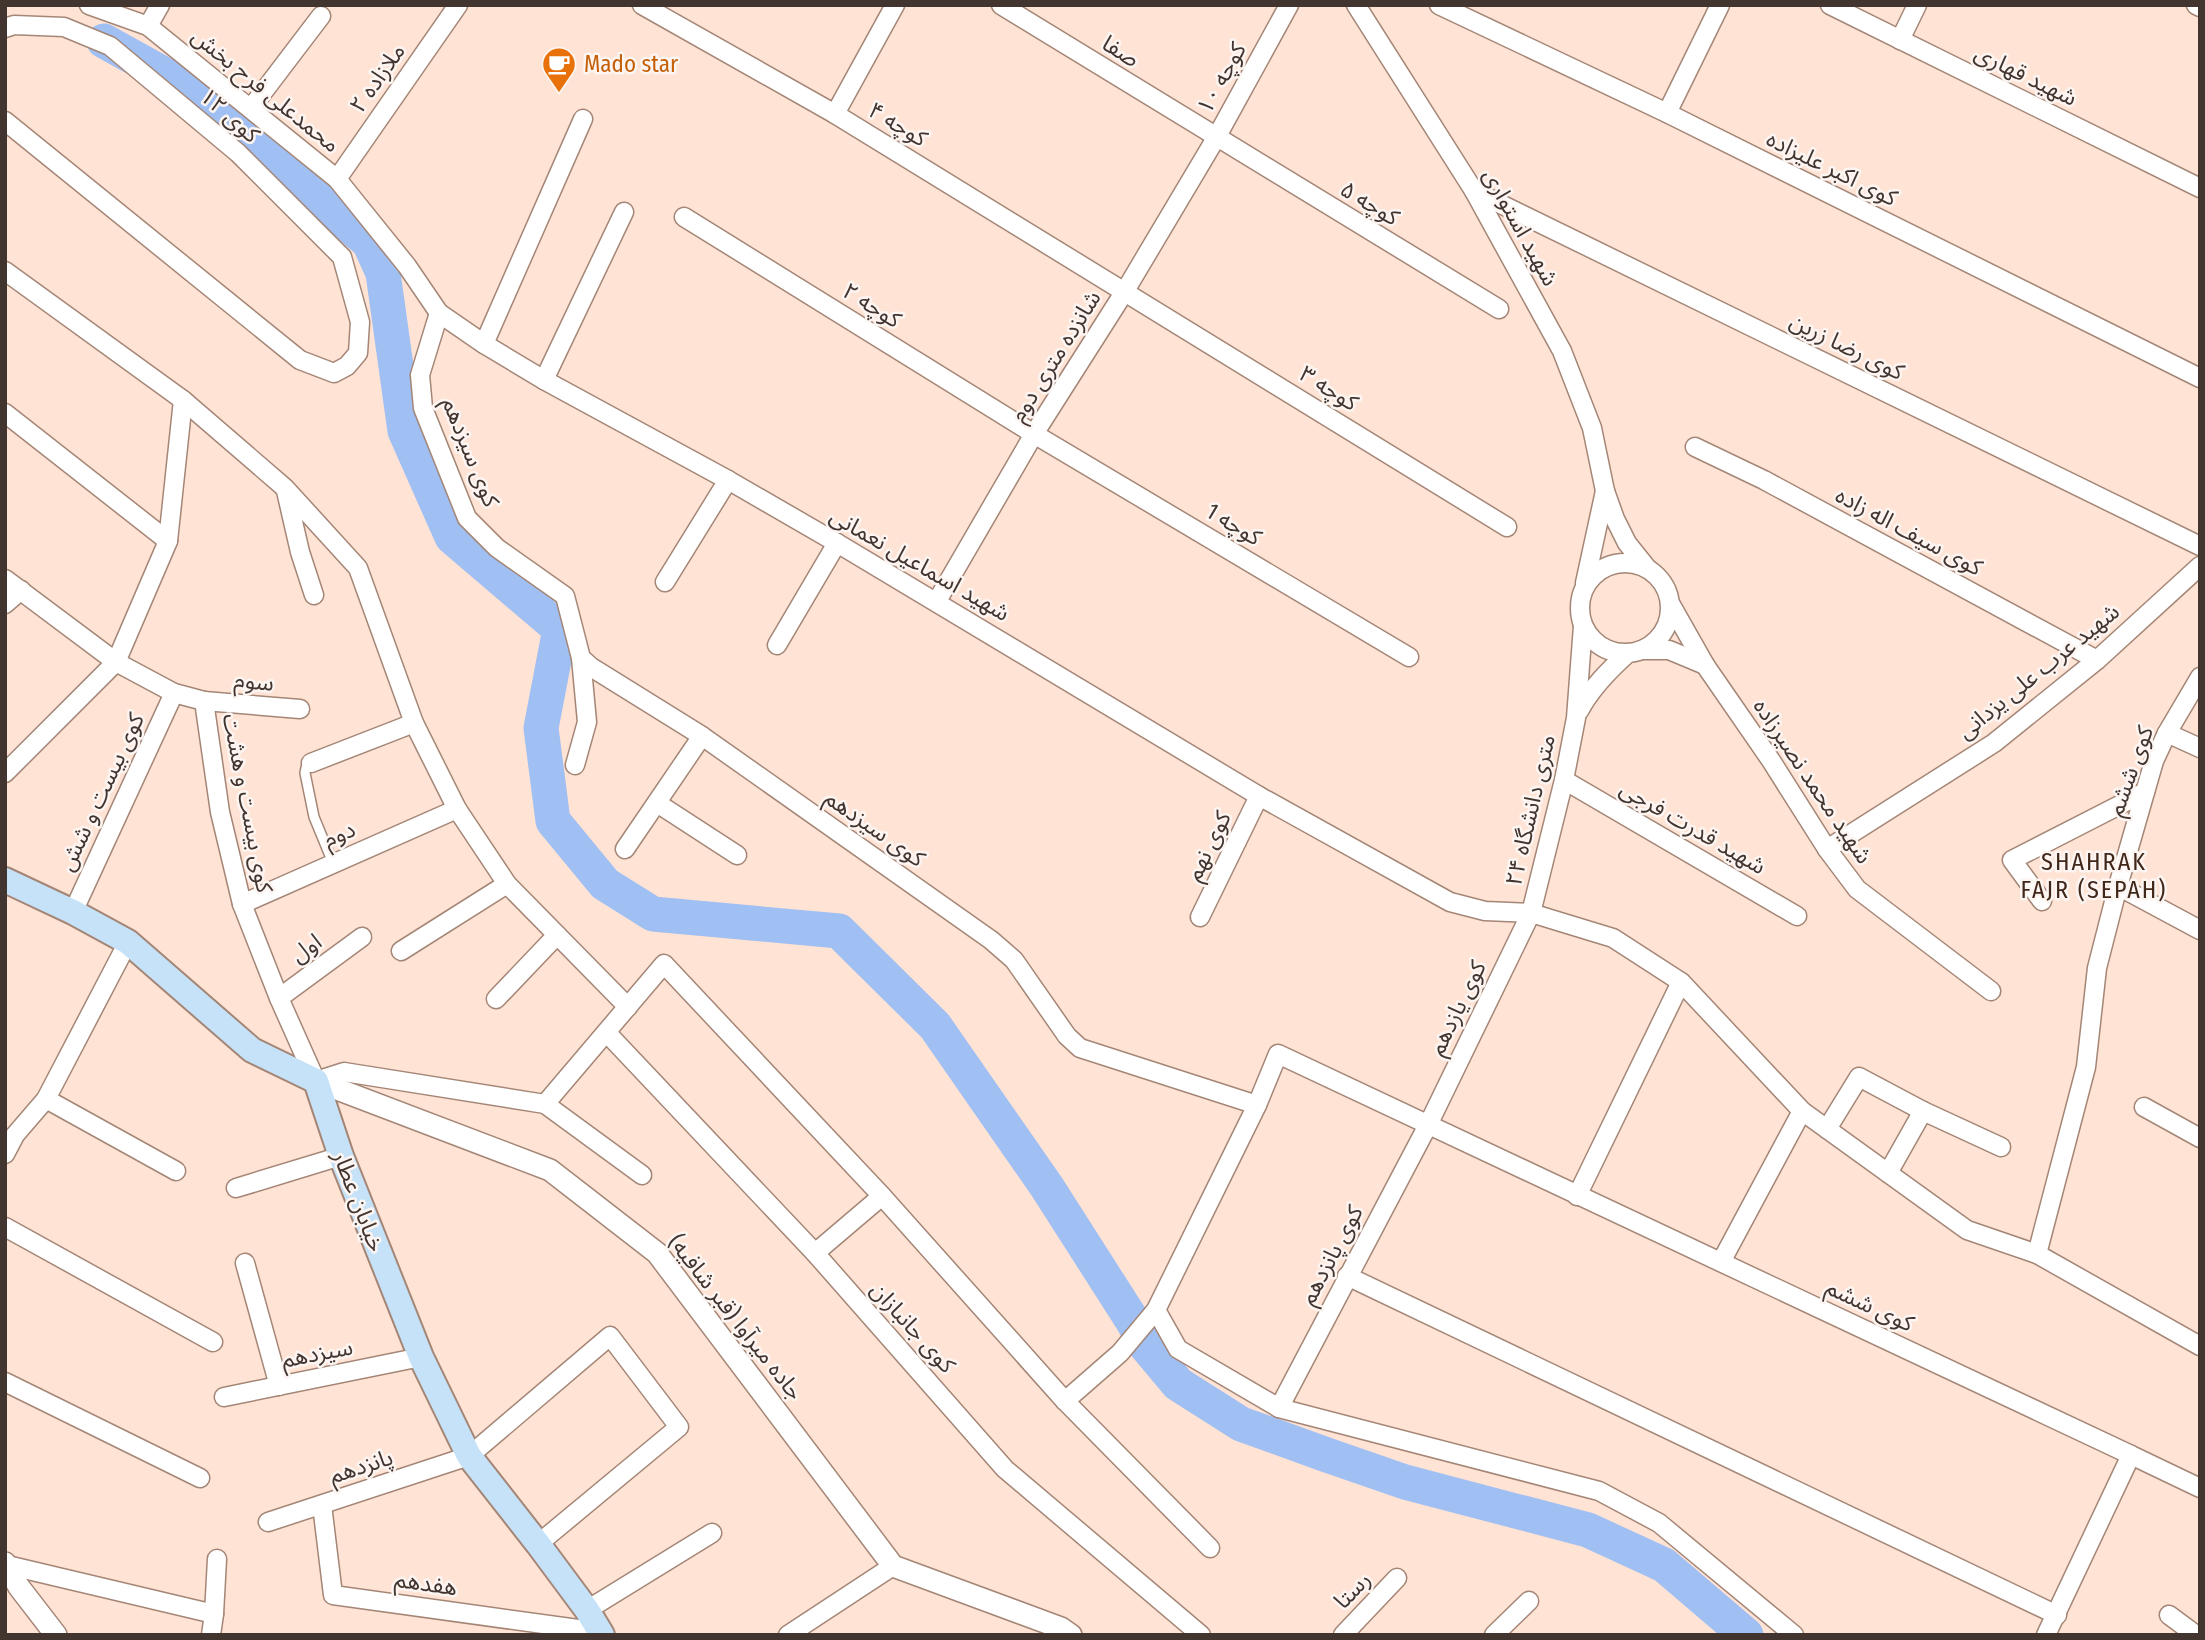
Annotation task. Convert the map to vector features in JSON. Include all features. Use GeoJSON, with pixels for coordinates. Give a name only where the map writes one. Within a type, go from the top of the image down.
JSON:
{"type":"FeatureCollection","features":[{"type":"Feature","properties":{"kind":"main road"},"geometry":{"type":"LineString","coordinates":[[5,880],[128,942],[252,1050],[316,1081]]}},
{"type":"Feature","properties":{"kind":"main road","name":"خیابان عطار"},"geometry":{"type":"LineString","coordinates":[[316,1081],[341,1156],[421,1357],[470,1456],[587,1610],[601,1633]]}},
{"type":"Feature","properties":{"kind":"street","name":"محمدعلی فرح بخش"},"geometry":{"type":"LineString","coordinates":[[89,5],[148,26],[337,179]]}},
{"type":"Feature","properties":{"kind":"street"},"geometry":{"type":"LineString","coordinates":[[148,26],[160,5]]}},
{"type":"Feature","properties":{"kind":"street","name":"ملازاده ۲"},"geometry":{"type":"LineString","coordinates":[[337,179],[458,5]]}},
{"type":"Feature","properties":{"kind":"street","name":"کوچه ۴"},"geometry":{"type":"LineString","coordinates":[[642,5],[835,114],[1125,290]]}},
{"type":"Feature","properties":{"kind":"street"},"geometry":{"type":"LineString","coordinates":[[835,114],[895,5]]}},
{"type":"Feature","properties":{"kind":"street","name":"صفا"},"geometry":{"type":"LineString","coordinates":[[1001,5],[1216,138]]}},
{"type":"Feature","properties":{"kind":"street","name":"کوچه ۱۰"},"geometry":{"type":"LineString","coordinates":[[1216,138],[1289,5]]}},
{"type":"Feature","properties":{"kind":"street","name":"شهید استواری"},"geometry":{"type":"LineString","coordinates":[[1356,5],[1474,191],[1562,351],[1592,428],[1605,491],[1627,542],[1647,568]]}},
{"type":"Feature","properties":{"kind":"street","name":"کوی اکبر علیزاده"},"geometry":{"type":"LineString","coordinates":[[1439,5],[1667,113],[2200,379]]}},
{"type":"Feature","properties":{"kind":"street"},"geometry":{"type":"LineString","coordinates":[[1667,113],[1720,5]]}},
{"type":"Feature","properties":{"kind":"street","name":"شهید قهاری"},"geometry":{"type":"LineString","coordinates":[[1830,5],[2200,188]]}},
{"type":"Feature","properties":{"kind":"street"},"geometry":{"type":"LineString","coordinates":[[1900,40],[1917,5]]}},
{"type":"Feature","properties":{"kind":"street"},"geometry":{"type":"LineString","coordinates":[[251,108],[321,16]]}},
{"type":"Feature","properties":{"kind":"street","name":"کوی ۱۲"},"geometry":{"type":"LineString","coordinates":[[5,28],[14,25],[64,27],[110,46],[238,153],[342,257],[360,322],[358,353],[347,366],[334,373],[300,360],[5,121]]}},
{"type":"Feature","properties":{"kind":"street"},"geometry":{"type":"LineString","coordinates":[[484,344],[583,119]]}},
{"type":"Feature","properties":{"kind":"street","name":"شانزده متری دوم"},"geometry":{"type":"LineString","coordinates":[[937,601],[1034,434],[1216,138]]}},
{"type":"Feature","properties":{"kind":"street","name":"کوچه ۵"},"geometry":{"type":"LineString","coordinates":[[1216,138],[1499,309]]}},
{"type":"Feature","properties":{"kind":"street","name":"شهید اسماعیل نعمانی"},"geometry":{"type":"LineString","coordinates":[[337,179],[407,266],[439,313],[484,344],[544,380],[728,480],[937,601],[1259,796],[1450,902],[1485,911],[1531,913],[1614,938],[1681,982],[1802,1111],[1967,1230],[2037,1254],[2200,1346]]}},
{"type":"Feature","properties":{"kind":"street","name":"کوی رضا زرین"},"geometry":{"type":"LineString","coordinates":[[1474,191],[2200,545]]}},
{"type":"Feature","properties":{"kind":"street"},"geometry":{"type":"LineString","coordinates":[[544,380],[624,212]]}},
{"type":"Feature","properties":{"kind":"street","name":"کوچه ۲"},"geometry":{"type":"LineString","coordinates":[[684,218],[1034,434]]}},
{"type":"Feature","properties":{"kind":"street"},"geometry":{"type":"LineString","coordinates":[[5,271],[183,400],[285,488],[358,568],[414,723],[457,808],[506,884],[628,1007]]}},
{"type":"Feature","properties":{"kind":"street","name":"کوچه ۳"},"geometry":{"type":"LineString","coordinates":[[1125,290],[1507,527]]}},
{"type":"Feature","properties":{"kind":"street","name":"کوی سیزدهم"},"geometry":{"type":"LineString","coordinates":[[439,313],[420,375],[423,408],[467,518],[496,548],[565,596],[581,657],[602,675],[702,736],[991,940],[1014,960],[1067,1036],[1080,1048],[1257,1105]]}},
{"type":"Feature","properties":{"kind":"street"},"geometry":{"type":"LineString","coordinates":[[5,773],[116,662],[168,541],[183,400]]}},
{"type":"Feature","properties":{"kind":"street"},"geometry":{"type":"LineString","coordinates":[[5,413],[168,541]]}},
{"type":"Feature","properties":{"kind":"street","name":"کوچه 1"},"geometry":{"type":"LineString","coordinates":[[1034,434],[1409,657]]}},
{"type":"Feature","properties":{"kind":"street","name":"کوی سیف اله زاده"},"geometry":{"type":"LineString","coordinates":[[1695,447],[1776,486],[2097,660]]}},
{"type":"Feature","properties":{"kind":"street"},"geometry":{"type":"LineString","coordinates":[[665,582],[728,480]]}},
{"type":"Feature","properties":{"kind":"street"},"geometry":{"type":"LineString","coordinates":[[285,488],[300,552],[314,595]]}},
{"type":"Feature","properties":{"kind":"street","name":"شهید استواری"},"geometry":{"type":"LineString","coordinates":[[1585,586],[1605,491]]}},
{"type":"Feature","properties":{"kind":"street"},"geometry":{"type":"LineString","coordinates":[[777,645],[837,543]]}},
{"type":"Feature","properties":{"kind":"street"},"geometry":{"type":"LineString","coordinates":[[1635,652],[1654,643],[1663,633],[1669,620],[1671,605],[1667,590],[1659,577],[1647,568],[1618,562],[1593,575],[1580,599],[1583,626],[1591,638],[1601,647],[1615,652],[1635,652],[1669,650],[1705,665]]}},
{"type":"Feature","properties":{"kind":"street","name":"شهید عرب علی یزدانی"},"geometry":{"type":"LineString","coordinates":[[1827,849],[1994,743],[2097,660],[2200,566]]}},
{"type":"Feature","properties":{"kind":"street","name":"کوی بیست و هشت"},"geometry":{"type":"LineString","coordinates":[[5,579],[116,662],[174,693],[205,701],[220,812],[242,904],[279,998],[316,1081]]}},
{"type":"Feature","properties":{"kind":"street"},"geometry":{"type":"LineString","coordinates":[[5,604],[21,590]]}},
{"type":"Feature","properties":{"kind":"street","name":"شهید محمد نصیرزاده"},"geometry":{"type":"LineString","coordinates":[[1671,605],[1705,665],[1770,759],[1827,849],[1857,889],[1991,991]]}},
{"type":"Feature","properties":{"kind":"street","name":"۲۴ متری دانشگاه"},"geometry":{"type":"LineString","coordinates":[[1531,913],[1564,780],[1576,718],[1583,626]]}},
{"type":"Feature","properties":{"kind":"street","name":"۲۴ متری دانشگاه"},"geometry":{"type":"LineString","coordinates":[[1576,718],[1594,688],[1610,669],[1635,652]]}},
{"type":"Feature","properties":{"kind":"street"},"geometry":{"type":"LineString","coordinates":[[575,765],[587,722],[581,657]]}},
{"type":"Feature","properties":{"kind":"street","name":"کوی ششم"},"geometry":{"type":"LineString","coordinates":[[2037,1254],[2086,1067],[2097,968],[2118,886],[2154,761],[2200,677]]}},
{"type":"Feature","properties":{"kind":"street","name":"کوی بیست و شش"},"geometry":{"type":"LineString","coordinates":[[73,912],[174,693]]}},
{"type":"Feature","properties":{"kind":"street","name":"سوم"},"geometry":{"type":"LineString","coordinates":[[205,701],[300,709]]}},
{"type":"Feature","properties":{"kind":"street"},"geometry":{"type":"LineString","coordinates":[[311,763],[414,723]]}},
{"type":"Feature","properties":{"kind":"street"},"geometry":{"type":"LineString","coordinates":[[2167,733],[2200,748]]}},
{"type":"Feature","properties":{"kind":"street"},"geometry":{"type":"LineString","coordinates":[[625,849],[702,736]]}},
{"type":"Feature","properties":{"kind":"street","name":"شهید قدرت فرجی"},"geometry":{"type":"LineString","coordinates":[[1564,780],[1797,916]]}},
{"type":"Feature","properties":{"kind":"street"},"geometry":{"type":"LineString","coordinates":[[2042,901],[2012,860],[2145,792]]}},
{"type":"Feature","properties":{"kind":"street","name":"کوی نهم"},"geometry":{"type":"LineString","coordinates":[[1200,917],[1259,796]]}},
{"type":"Feature","properties":{"kind":"street"},"geometry":{"type":"LineString","coordinates":[[657,803],[737,855]]}},
{"type":"Feature","properties":{"kind":"street","name":"دوم"},"geometry":{"type":"LineString","coordinates":[[242,904],[457,808]]}},
{"type":"Feature","properties":{"kind":"street"},"geometry":{"type":"LineString","coordinates":[[401,951],[506,884]]}},
{"type":"Feature","properties":{"kind":"street"},"geometry":{"type":"LineString","coordinates":[[2118,886],[2200,930]]}},
{"type":"Feature","properties":{"kind":"street","name":"کوی یازدهم"},"geometry":{"type":"LineString","coordinates":[[1427,1125],[1531,913]]}},
{"type":"Feature","properties":{"kind":"street"},"geometry":{"type":"LineString","coordinates":[[496,999],[557,935]]}},
{"type":"Feature","properties":{"kind":"street","name":"اول"},"geometry":{"type":"LineString","coordinates":[[279,998],[362,937]]}},
{"type":"Feature","properties":{"kind":"street"},"geometry":{"type":"LineString","coordinates":[[5,1154],[10,1132],[46,1099],[128,942]]}},
{"type":"Feature","properties":{"kind":"street"},"geometry":{"type":"LineString","coordinates":[[545,1104],[664,964],[882,1196],[1065,1401],[1210,1548]]}},
{"type":"Feature","properties":{"kind":"street"},"geometry":{"type":"LineString","coordinates":[[1577,1196],[1681,982]]}},
{"type":"Feature","properties":{"kind":"street","name":"کوی جانبازان"},"geometry":{"type":"LineString","coordinates":[[607,1033],[815,1253],[1005,1469],[1201,1635]]}},
{"type":"Feature","properties":{"kind":"street"},"geometry":{"type":"LineString","coordinates":[[1065,1401],[1120,1353],[1156,1310],[1257,1105],[1278,1054],[1427,1125]]}},
{"type":"Feature","properties":{"kind":"street"},"geometry":{"type":"LineString","coordinates":[[316,1081],[344,1072],[545,1104],[642,1175]]}},
{"type":"Feature","properties":{"kind":"street"},"geometry":{"type":"LineString","coordinates":[[1827,1129],[1859,1077],[1923,1111],[2001,1147]]}},
{"type":"Feature","properties":{"kind":"street","name":"جاده میرآوا (قبر شافیه)"},"geometry":{"type":"LineString","coordinates":[[316,1081],[550,1170],[657,1253],[893,1566]]}},
{"type":"Feature","properties":{"kind":"street"},"geometry":{"type":"LineString","coordinates":[[46,1099],[176,1171]]}},
{"type":"Feature","properties":{"kind":"street"},"geometry":{"type":"LineString","coordinates":[[2144,1107],[2200,1138]]}},
{"type":"Feature","properties":{"kind":"street"},"geometry":{"type":"LineString","coordinates":[[1721,1262],[1802,1111]]}},
{"type":"Feature","properties":{"kind":"street"},"geometry":{"type":"LineString","coordinates":[[1888,1173],[1923,1111]]}},
{"type":"Feature","properties":{"kind":"street","name":"کوی ششم"},"geometry":{"type":"LineString","coordinates":[[1427,1125],[2200,1488]]}},
{"type":"Feature","properties":{"kind":"street","name":"کوی پانزدهم"},"geometry":{"type":"LineString","coordinates":[[1279,1408],[1427,1125]]}},
{"type":"Feature","properties":{"kind":"street"},"geometry":{"type":"LineString","coordinates":[[236,1188],[341,1156]]}},
{"type":"Feature","properties":{"kind":"street"},"geometry":{"type":"LineString","coordinates":[[815,1253],[882,1196]]}},
{"type":"Feature","properties":{"kind":"street"},"geometry":{"type":"LineString","coordinates":[[5,1227],[214,1342]]}},
{"type":"Feature","properties":{"kind":"street"},"geometry":{"type":"LineString","coordinates":[[245,1263],[279,1386]]}},
{"type":"Feature","properties":{"kind":"street"},"geometry":{"type":"LineString","coordinates":[[1347,1276],[2057,1615]]}},
{"type":"Feature","properties":{"kind":"street"},"geometry":{"type":"LineString","coordinates":[[1156,1310],[1178,1349],[1279,1408],[1599,1490],[1659,1523],[1794,1635]]}},
{"type":"Feature","properties":{"kind":"street"},"geometry":{"type":"LineString","coordinates":[[470,1456],[610,1336],[679,1427],[538,1544]]}},
{"type":"Feature","properties":{"kind":"street","name":"سیزدهم"},"geometry":{"type":"LineString","coordinates":[[224,1397],[421,1357]]}},
{"type":"Feature","properties":{"kind":"street"},"geometry":{"type":"LineString","coordinates":[[5,1381],[200,1478]]}},
{"type":"Feature","properties":{"kind":"street"},"geometry":{"type":"LineString","coordinates":[[2046,1635],[2132,1455]]}},
{"type":"Feature","properties":{"kind":"street","name":"پانزدهم"},"geometry":{"type":"LineString","coordinates":[[268,1522],[470,1456]]}},
{"type":"Feature","properties":{"kind":"street","name":"هفدهم"},"geometry":{"type":"LineString","coordinates":[[322,1505],[333,1595],[601,1633]]}},
{"type":"Feature","properties":{"kind":"street"},"geometry":{"type":"LineString","coordinates":[[587,1610],[712,1533]]}},
{"type":"Feature","properties":{"kind":"street"},"geometry":{"type":"LineString","coordinates":[[211,1635],[217,1559]]}},
{"type":"Feature","properties":{"kind":"street"},"geometry":{"type":"LineString","coordinates":[[788,1635],[893,1566],[1061,1628],[1071,1635]]}},
{"type":"Feature","properties":{"kind":"street"},"geometry":{"type":"LineString","coordinates":[[9,1575],[214,1614]]}},
{"type":"Feature","properties":{"kind":"street"},"geometry":{"type":"LineString","coordinates":[[9,1575],[56,1635]]}},
{"type":"Feature","properties":{"kind":"street","name":"رستا"},"geometry":{"type":"LineString","coordinates":[[1343,1635],[1397,1578]]}},
{"type":"Feature","properties":{"kind":"street"},"geometry":{"type":"LineString","coordinates":[[1494,1635],[1530,1601]]}},
{"type":"Feature","properties":{"kind":"street"},"geometry":{"type":"LineString","coordinates":[[2169,1615],[2196,1635]]}},
{"type":"Feature","properties":{"kind":"lane"},"geometry":{"type":"LineString","coordinates":[[311,763],[305,773],[314,817],[333,863]]}},
{"type":"Feature","properties":{"kind":"waterway"},"geometry":{"type":"LineString","coordinates":[[104,41],[178,82],[369,242],[383,273],[405,431],[452,537],[560,629],[541,728],[553,821],[605,884],[653,914],[839,931],[935,1026],[1047,1187],[1147,1347],[1178,1384],[1241,1424],[1324,1454],[1405,1482],[1588,1530],[1664,1565],[1746,1635]]}},
{"type":"Feature","properties":{"kind":"place","name":"Mado star"},"geometry":{"type":"Point","coordinates":[559,94]}},
{"type":"Feature","properties":{"kind":"district","name":"SHAHRAK FAJR (SEPAH)"},"geometry":{"type":"Point","coordinates":[2094,876]}}]}
